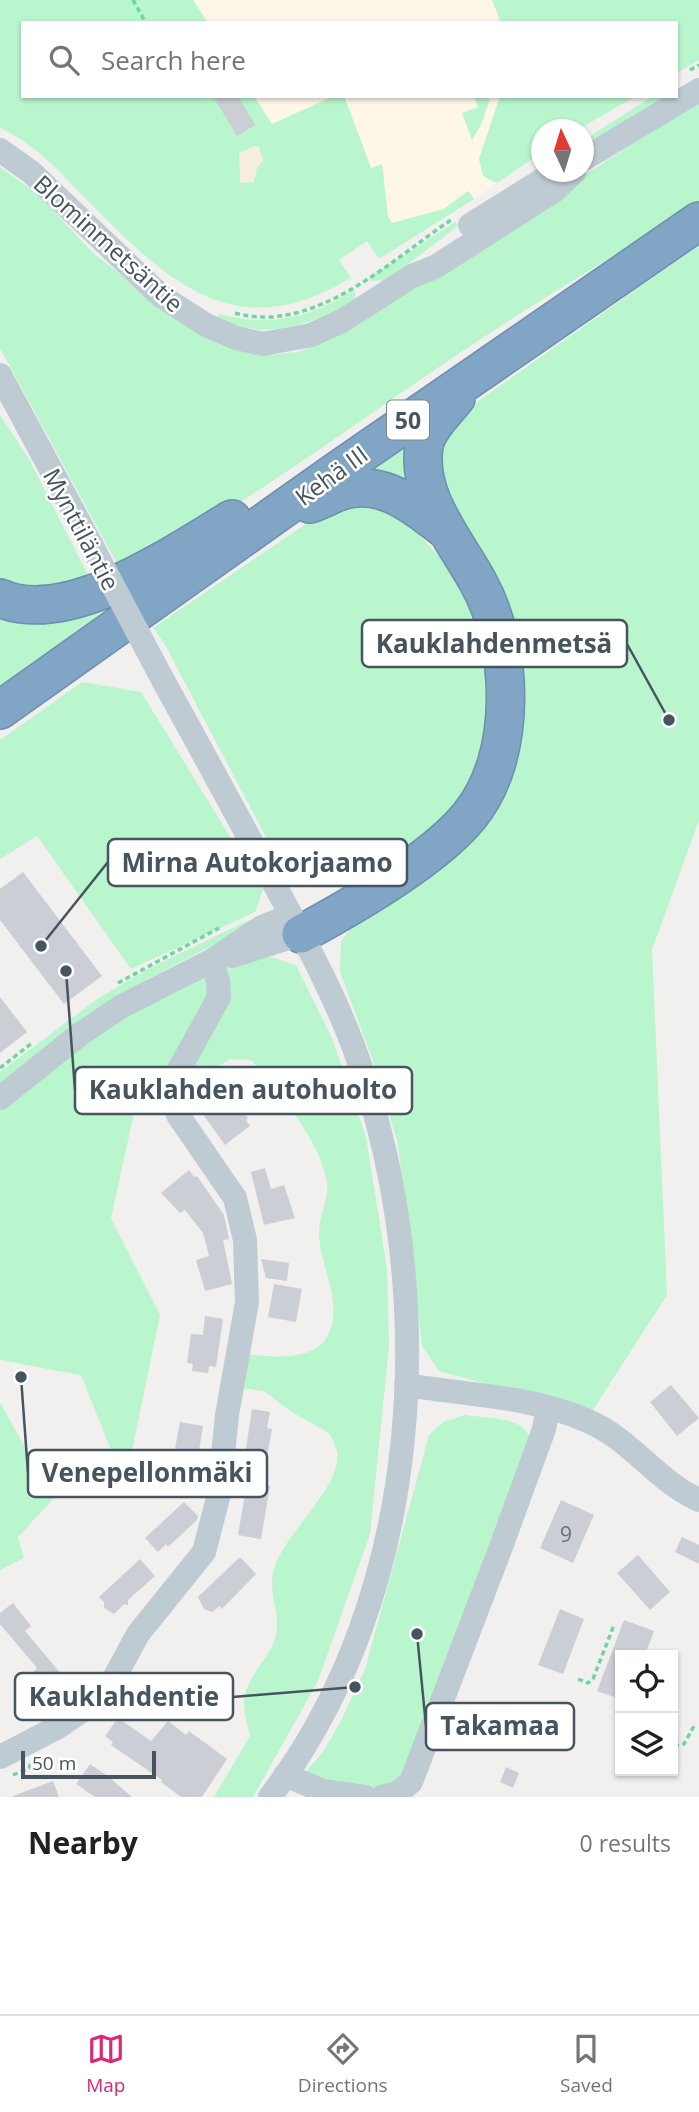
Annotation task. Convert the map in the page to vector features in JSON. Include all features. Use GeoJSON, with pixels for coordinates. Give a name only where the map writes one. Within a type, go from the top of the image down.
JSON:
{"type":"FeatureCollection","features":[{"type":"Feature","properties":{"kind":"highway","name":"Kehä III"},"geometry":{"type":"LineString","coordinates":[[0,710],[479,371],[699,221]]}},
{"type":"Feature","properties":{"kind":"highway"},"geometry":{"type":"LineString","coordinates":[[296,924],[421,858],[442,844],[472,813],[498,752],[505,710],[506,682],[494,620],[480,585],[444,529],[423,467],[424,444],[434,425],[479,371]]}},
{"type":"Feature","properties":{"kind":"highway"},"geometry":{"type":"LineString","coordinates":[[0,598],[31,605],[94,593],[146,570],[272,495],[338,470]]}},
{"type":"Feature","properties":{"kind":"highway"},"geometry":{"type":"LineString","coordinates":[[272,517],[336,493],[375,487],[404,499],[444,529]]}},
{"type":"Feature","properties":{"kind":"street","name":"Blominmetsäntie"},"geometry":{"type":"LineString","coordinates":[[594,155],[699,90]]}},
{"type":"Feature","properties":{"kind":"street","name":"Blominmetsäntie"},"geometry":{"type":"LineString","coordinates":[[0,150],[31,172],[161,296],[206,325],[236,338],[263,344],[286,342],[312,335],[342,321],[412,276],[435,267],[554,191],[563,182]]}},
{"type":"Feature","properties":{"kind":"street","name":"Blominmetsäntie"},"geometry":{"type":"LineString","coordinates":[[412,276],[438,248],[491,209],[538,182]]}},
{"type":"Feature","properties":{"kind":"street","name":"Mynttiläntie"},"geometry":{"type":"LineString","coordinates":[[0,375],[296,924],[359,1060],[389,1168],[402,1249],[408,1317],[407,1385],[394,1497],[381,1566],[349,1661],[270,1797]]}},
{"type":"Feature","properties":{"kind":"street"},"geometry":{"type":"LineString","coordinates":[[0,1098],[79,1035],[121,1006],[211,961],[262,928],[296,924]]}},
{"type":"Feature","properties":{"kind":"street"},"geometry":{"type":"LineString","coordinates":[[0,1756],[58,1727],[105,1695],[138,1634],[204,1552],[219,1494],[227,1415],[247,1302],[245,1240],[235,1198],[178,1115],[172,1095],[175,1077],[219,997],[218,981],[211,961]]}},
{"type":"Feature","properties":{"kind":"street"},"geometry":{"type":"LineString","coordinates":[[407,1385],[548,1408],[590,1422],[611,1434],[672,1484],[699,1500]]}},
{"type":"Feature","properties":{"kind":"street"},"geometry":{"type":"LineString","coordinates":[[393,1796],[411,1782],[501,1547],[548,1408]]}},
{"type":"Feature","properties":{"kind":"street"},"geometry":{"type":"LineString","coordinates":[[285,1775],[323,1791],[365,1797]]}},
{"type":"Feature","properties":{"kind":"path"},"geometry":{"type":"LineString","coordinates":[[133,0],[145,21]]}},
{"type":"Feature","properties":{"kind":"path"},"geometry":{"type":"LineString","coordinates":[[230,311],[252,317],[302,312],[360,282],[451,220]]}},
{"type":"Feature","properties":{"kind":"path"},"geometry":{"type":"LineString","coordinates":[[578,1679],[588,1683],[593,1679],[614,1625]]}},
{"type":"Feature","properties":{"kind":"path"},"geometry":{"type":"LineString","coordinates":[[678,1745],[684,1744],[694,1726]]}},
{"type":"Feature","properties":{"kind":"shaded area"},"geometry":{"type":"Polygon","coordinates":[[[193,0],[492,0],[500,21],[207,21],[193,0]]]}},
{"type":"Feature","properties":{"kind":"shaded area"},"geometry":{"type":"Polygon","coordinates":[[[255,98],[330,98],[272,124],[255,98]]]}},
{"type":"Feature","properties":{"kind":"shaded area"},"geometry":{"type":"Polygon","coordinates":[[[345,98],[499,98],[479,159],[489,181],[497,183],[474,199],[467,191],[444,209],[392,223],[388,217],[382,165],[372,169],[345,98]]]}},
{"type":"Feature","properties":{"kind":"green space"},"geometry":{"type":"Polygon","coordinates":[[[0,0],[193,0],[207,21],[21,21],[21,98],[255,98],[272,124],[330,98],[345,98],[371,168],[382,164],[388,217],[392,223],[444,209],[468,191],[474,199],[379,259],[367,241],[339,260],[351,278],[308,299],[270,307],[235,305],[203,295],[172,277],[112,225],[44,157],[24,141],[0,128],[0,0]]]}},
{"type":"Feature","properties":{"kind":"green space"},"geometry":{"type":"Polygon","coordinates":[[[492,0],[699,0],[699,60],[678,72],[678,21],[500,21],[492,0]]]}},
{"type":"Feature","properties":{"kind":"green space"},"geometry":{"type":"Polygon","coordinates":[[[475,98],[490,99],[481,125],[472,140],[462,113],[478,107],[475,98]]]}},
{"type":"Feature","properties":{"kind":"green space"},"geometry":{"type":"Polygon","coordinates":[[[499,98],[633,98],[594,120],[531,119],[531,160],[497,183],[483,176],[479,159],[499,98]]]}},
{"type":"Feature","properties":{"kind":"green space"},"geometry":{"type":"Polygon","coordinates":[[[650,98],[672,98],[594,144],[594,134],[650,98]]]}},
{"type":"Feature","properties":{"kind":"green space"},"geometry":{"type":"Polygon","coordinates":[[[699,101],[699,202],[441,365],[262,488],[121,571],[0,348],[0,167],[40,196],[94,254],[187,325],[266,355],[298,352],[332,339],[574,182],[594,182],[594,169],[699,101]]]}},
{"type":"Feature","properties":{"kind":"green space"},"geometry":{"type":"Polygon","coordinates":[[[455,222],[458,226],[387,280],[370,281],[369,278],[455,222]]]}},
{"type":"Feature","properties":{"kind":"green space"},"geometry":{"type":"Polygon","coordinates":[[[699,245],[699,820],[652,950],[667,1295],[591,1413],[439,1371],[422,1346],[398,1144],[372,1058],[340,972],[341,941],[362,914],[462,852],[492,817],[504,787],[514,631],[504,592],[465,531],[445,492],[441,470],[442,447],[450,421],[699,245]]]}},
{"type":"Feature","properties":{"kind":"green space"},"geometry":{"type":"Polygon","coordinates":[[[354,289],[356,296],[352,303],[320,318],[286,327],[253,329],[218,318],[219,314],[255,320],[290,318],[322,307],[354,289]]]}},
{"type":"Feature","properties":{"kind":"green space"},"geometry":{"type":"Polygon","coordinates":[[[0,415],[29,459],[92,583],[62,592],[0,587],[0,415]]]}},
{"type":"Feature","properties":{"kind":"green space"},"geometry":{"type":"Polygon","coordinates":[[[414,436],[416,486],[358,476],[414,436]]]}},
{"type":"Feature","properties":{"kind":"green space"},"geometry":{"type":"Polygon","coordinates":[[[365,502],[397,511],[450,568],[477,616],[486,653],[491,719],[463,805],[420,841],[335,882],[312,887],[297,881],[267,839],[164,643],[153,628],[316,517],[365,502]]]}},
{"type":"Feature","properties":{"kind":"green space"},"geometry":{"type":"Polygon","coordinates":[[[136,587],[0,690],[0,609],[136,587]]]}},
{"type":"Feature","properties":{"kind":"green space"},"geometry":{"type":"Polygon","coordinates":[[[82,682],[141,692],[263,890],[255,912],[131,969],[37,836],[0,859],[0,740],[82,682]]]}},
{"type":"Feature","properties":{"kind":"green space"},"geometry":{"type":"Polygon","coordinates":[[[252,920],[251,925],[146,980],[100,1009],[0,1086],[0,1072],[96,1000],[144,971],[252,920]]]}},
{"type":"Feature","properties":{"kind":"green space"},"geometry":{"type":"Polygon","coordinates":[[[268,956],[296,965],[332,1038],[366,1137],[387,1269],[389,1346],[370,1534],[318,1681],[253,1797],[214,1797],[250,1736],[244,1708],[245,1693],[271,1647],[277,1627],[272,1584],[274,1569],[289,1541],[322,1495],[336,1466],[337,1452],[329,1433],[290,1411],[264,1391],[241,1388],[246,1354],[293,1356],[319,1346],[327,1337],[332,1322],[333,1303],[319,1235],[327,1188],[323,1166],[307,1133],[251,1060],[230,1059],[212,1070],[207,1093],[193,1101],[137,1099],[111,1218],[160,1315],[125,1485],[81,1375],[0,1360],[0,1110],[93,1037],[158,996],[229,966],[268,956]]]}},
{"type":"Feature","properties":{"kind":"green space"},"geometry":{"type":"Polygon","coordinates":[[[0,1402],[34,1464],[67,1484],[18,1537],[24,1558],[0,1570],[0,1402]]]}},
{"type":"Feature","properties":{"kind":"green space"},"geometry":{"type":"Polygon","coordinates":[[[465,1415],[513,1422],[527,1432],[531,1440],[408,1776],[378,1791],[307,1775],[308,1769],[323,1752],[341,1721],[365,1669],[429,1435],[443,1422],[465,1415]]]}},
{"type":"Feature","properties":{"kind":"sand"},"geometry":{"type":"Polygon","coordinates":[[[254,146],[259,147],[263,161],[257,168],[254,182],[240,183],[239,153],[254,146]]]}},
{"type":"Feature","properties":{"kind":"building"},"geometry":{"type":"Polygon","coordinates":[[[214,98],[239,98],[255,125],[237,136],[214,98]]]}},
{"type":"Feature","properties":{"kind":"building"},"geometry":{"type":"Polygon","coordinates":[[[23,872],[102,976],[64,1004],[0,920],[0,889],[23,872]]]}},
{"type":"Feature","properties":{"kind":"building"},"geometry":{"type":"Polygon","coordinates":[[[0,997],[27,1032],[0,1053],[0,997]]]}},
{"type":"Feature","properties":{"kind":"building"},"geometry":{"type":"Polygon","coordinates":[[[227,1091],[248,1118],[246,1120],[250,1126],[225,1145],[204,1116],[218,1105],[215,1100],[227,1091]]]}},
{"type":"Feature","properties":{"kind":"building"},"geometry":{"type":"Polygon","coordinates":[[[265,1168],[271,1189],[284,1185],[295,1218],[264,1225],[251,1172],[265,1168]]]}},
{"type":"Feature","properties":{"kind":"building"},"geometry":{"type":"Polygon","coordinates":[[[189,1170],[194,1177],[197,1176],[224,1215],[229,1239],[223,1240],[232,1284],[205,1291],[196,1260],[209,1256],[203,1233],[185,1210],[180,1213],[161,1193],[189,1170]]]}},
{"type":"Feature","properties":{"kind":"building"},"geometry":{"type":"Polygon","coordinates":[[[261,1259],[289,1263],[287,1281],[266,1278],[261,1259]]]}},
{"type":"Feature","properties":{"kind":"building"},"geometry":{"type":"Polygon","coordinates":[[[274,1284],[302,1289],[296,1322],[268,1317],[274,1284]]]}},
{"type":"Feature","properties":{"kind":"building"},"geometry":{"type":"Polygon","coordinates":[[[205,1316],[223,1319],[216,1367],[209,1366],[208,1373],[192,1371],[193,1364],[187,1363],[191,1334],[203,1335],[205,1316]]]}},
{"type":"Feature","properties":{"kind":"building"},"geometry":{"type":"Polygon","coordinates":[[[671,1385],[699,1418],[677,1436],[650,1402],[671,1385]]]}},
{"type":"Feature","properties":{"kind":"building"},"geometry":{"type":"Polygon","coordinates":[[[252,1409],[270,1412],[267,1428],[272,1429],[267,1457],[263,1456],[261,1465],[244,1462],[252,1409]]]}},
{"type":"Feature","properties":{"kind":"building"},"geometry":{"type":"Polygon","coordinates":[[[180,1422],[203,1426],[196,1469],[190,1468],[188,1479],[170,1476],[180,1422]]]}},
{"type":"Feature","properties":{"kind":"building"},"geometry":{"type":"Polygon","coordinates":[[[247,1482],[270,1486],[261,1539],[238,1535],[247,1482]]]}},
{"type":"Feature","properties":{"kind":"building"},"geometry":{"type":"Polygon","coordinates":[[[561,1500],[594,1515],[573,1563],[540,1548],[561,1500]]]}},
{"type":"Feature","properties":{"kind":"building"},"geometry":{"type":"Polygon","coordinates":[[[184,1502],[198,1516],[197,1520],[168,1547],[166,1544],[158,1552],[145,1538],[184,1502]]]}},
{"type":"Feature","properties":{"kind":"building"},"geometry":{"type":"Polygon","coordinates":[[[682,1537],[699,1545],[699,1564],[675,1552],[682,1537]]]}},
{"type":"Feature","properties":{"kind":"building"},"geometry":{"type":"Polygon","coordinates":[[[638,1555],[670,1592],[650,1610],[617,1573],[638,1555]]]}},
{"type":"Feature","properties":{"kind":"building"},"geometry":{"type":"Polygon","coordinates":[[[240,1557],[256,1574],[222,1609],[220,1606],[212,1612],[204,1609],[198,1597],[240,1557]]]}},
{"type":"Feature","properties":{"kind":"building"},"geometry":{"type":"Polygon","coordinates":[[[140,1559],[155,1576],[128,1600],[128,1605],[124,1604],[114,1614],[104,1608],[104,1602],[99,1597],[140,1559]]]}},
{"type":"Feature","properties":{"kind":"building"},"geometry":{"type":"Polygon","coordinates":[[[13,1603],[31,1626],[25,1631],[68,1682],[50,1696],[32,1673],[37,1668],[0,1624],[0,1613],[13,1603]]]}},
{"type":"Feature","properties":{"kind":"building"},"geometry":{"type":"Polygon","coordinates":[[[560,1609],[584,1619],[563,1674],[538,1665],[560,1609]]]}},
{"type":"Feature","properties":{"kind":"building"},"geometry":{"type":"Polygon","coordinates":[[[624,1620],[654,1631],[647,1650],[615,1650],[615,1697],[597,1691],[624,1620]]]}},
{"type":"Feature","properties":{"kind":"building"},"geometry":{"type":"Polygon","coordinates":[[[118,1718],[151,1741],[168,1721],[186,1735],[189,1731],[227,1759],[202,1797],[181,1797],[161,1782],[162,1780],[111,1745],[113,1742],[105,1736],[118,1718]]]}},
{"type":"Feature","properties":{"kind":"building"},"geometry":{"type":"Polygon","coordinates":[[[90,1764],[132,1797],[95,1797],[76,1784],[90,1764]]]}},
{"type":"Feature","properties":{"kind":"building"},"geometry":{"type":"Polygon","coordinates":[[[506,1767],[519,1773],[513,1788],[500,1782],[506,1767]]]}},
{"type":"Feature","properties":{"kind":"building"},"geometry":{"type":"Polygon","coordinates":[[[53,1781],[59,1797],[13,1797],[13,1796],[53,1781]]]}},
{"type":"Feature","properties":{"kind":"place","name":"Kauklahdenmetsä"},"geometry":{"type":"Point","coordinates":[669,720]}},
{"type":"Feature","properties":{"kind":"place","name":"Mirna Autokorjaamo"},"geometry":{"type":"Point","coordinates":[41,946]}},
{"type":"Feature","properties":{"kind":"place","name":"Kauklahden autohuolto"},"geometry":{"type":"Point","coordinates":[66,971]}},
{"type":"Feature","properties":{"kind":"place","name":"Venepellonmäki"},"geometry":{"type":"Point","coordinates":[21,1377]}},
{"type":"Feature","properties":{"kind":"place","name":"Takamaa"},"geometry":{"type":"Point","coordinates":[417,1634]}},
{"type":"Feature","properties":{"kind":"place","name":"Kauklahdentie"},"geometry":{"type":"Point","coordinates":[355,1687]}}]}
